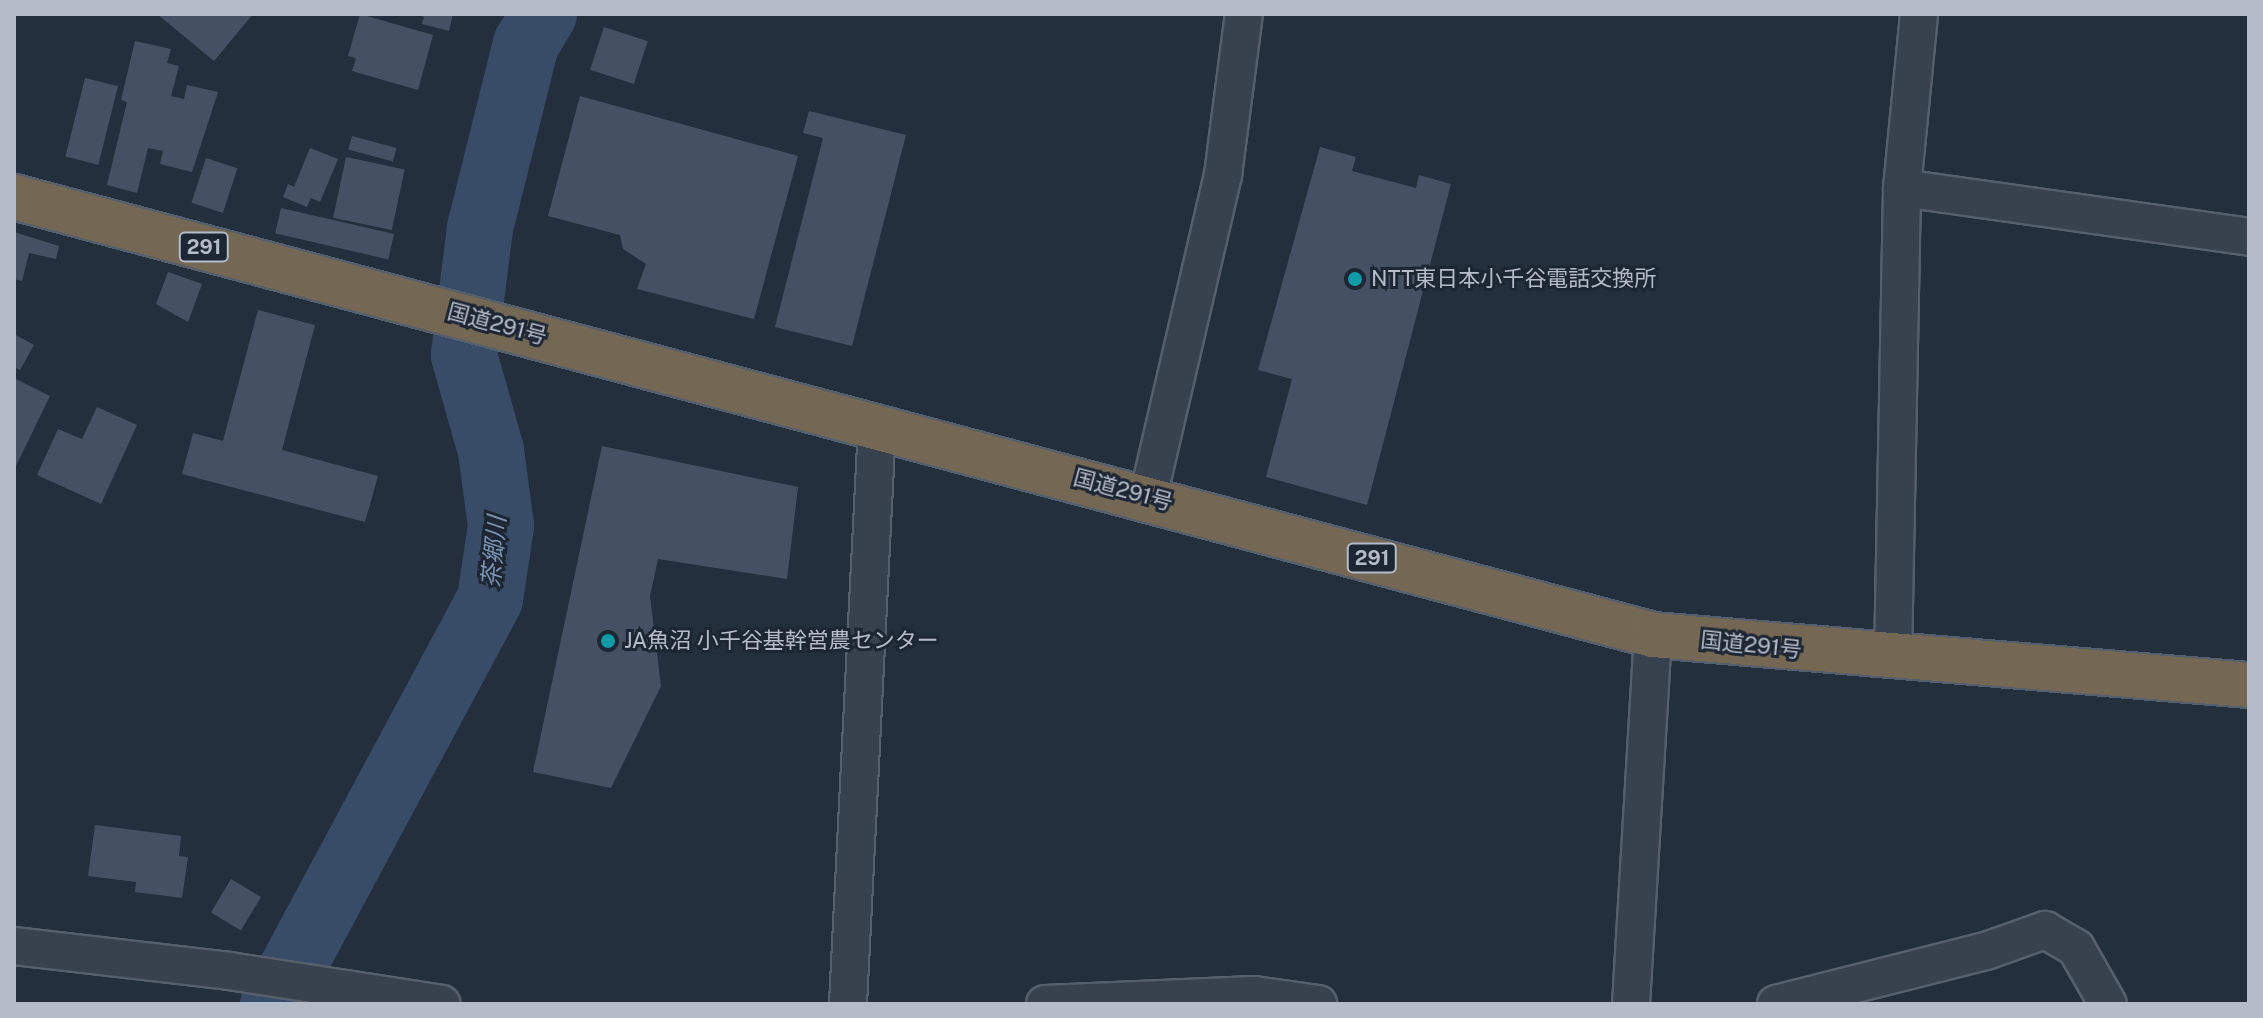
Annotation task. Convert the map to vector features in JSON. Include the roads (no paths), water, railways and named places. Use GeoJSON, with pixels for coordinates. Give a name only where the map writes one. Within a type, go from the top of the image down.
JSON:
{"type":"FeatureCollection","features":[{"type":"Feature","properties":{"kind":"highway","name":"国道291号"},"geometry":{"type":"LineString","coordinates":[[14,197],[1148,497],[1653,635],[1893,659],[2249,685]]}},
{"type":"Feature","properties":{"kind":"street"},"geometry":{"type":"LineString","coordinates":[[1148,497],[1223,175],[1244,14]]}},
{"type":"Feature","properties":{"kind":"street"},"geometry":{"type":"LineString","coordinates":[[1893,659],[1902,188],[1919,14]]}},
{"type":"Feature","properties":{"kind":"street"},"geometry":{"type":"LineString","coordinates":[[1902,188],[2249,237]]}},
{"type":"Feature","properties":{"kind":"street"},"geometry":{"type":"LineString","coordinates":[[848,1004],[877,425]]}},
{"type":"Feature","properties":{"kind":"street"},"geometry":{"type":"LineString","coordinates":[[1631,1004],[1653,635]]}},
{"type":"Feature","properties":{"kind":"street"},"geometry":{"type":"LineString","coordinates":[[1776,1004],[1986,951],[2045,930],[2076,948],[2108,1004]]}},
{"type":"Feature","properties":{"kind":"street"},"geometry":{"type":"LineString","coordinates":[[14,946],[321,983],[441,1004]]}},
{"type":"Feature","properties":{"kind":"street"},"geometry":{"type":"LineString","coordinates":[[1045,1004],[1254,1000],[1318,1004]]}},
{"type":"Feature","properties":{"kind":"waterway","name":"茶郷川"},"geometry":{"type":"LineString","coordinates":[[273,1004],[490,599],[501,526],[491,451],[464,355],[480,228],[526,44],[544,14]]}},
{"type":"Feature","properties":{"kind":"place","name":"NTT東日本小千谷電話交換所"},"geometry":{"type":"Point","coordinates":[1355,279]}},
{"type":"Feature","properties":{"kind":"place","name":"JA魚沼 小千谷基幹営農センター"},"geometry":{"type":"Point","coordinates":[608,641]}}]}
